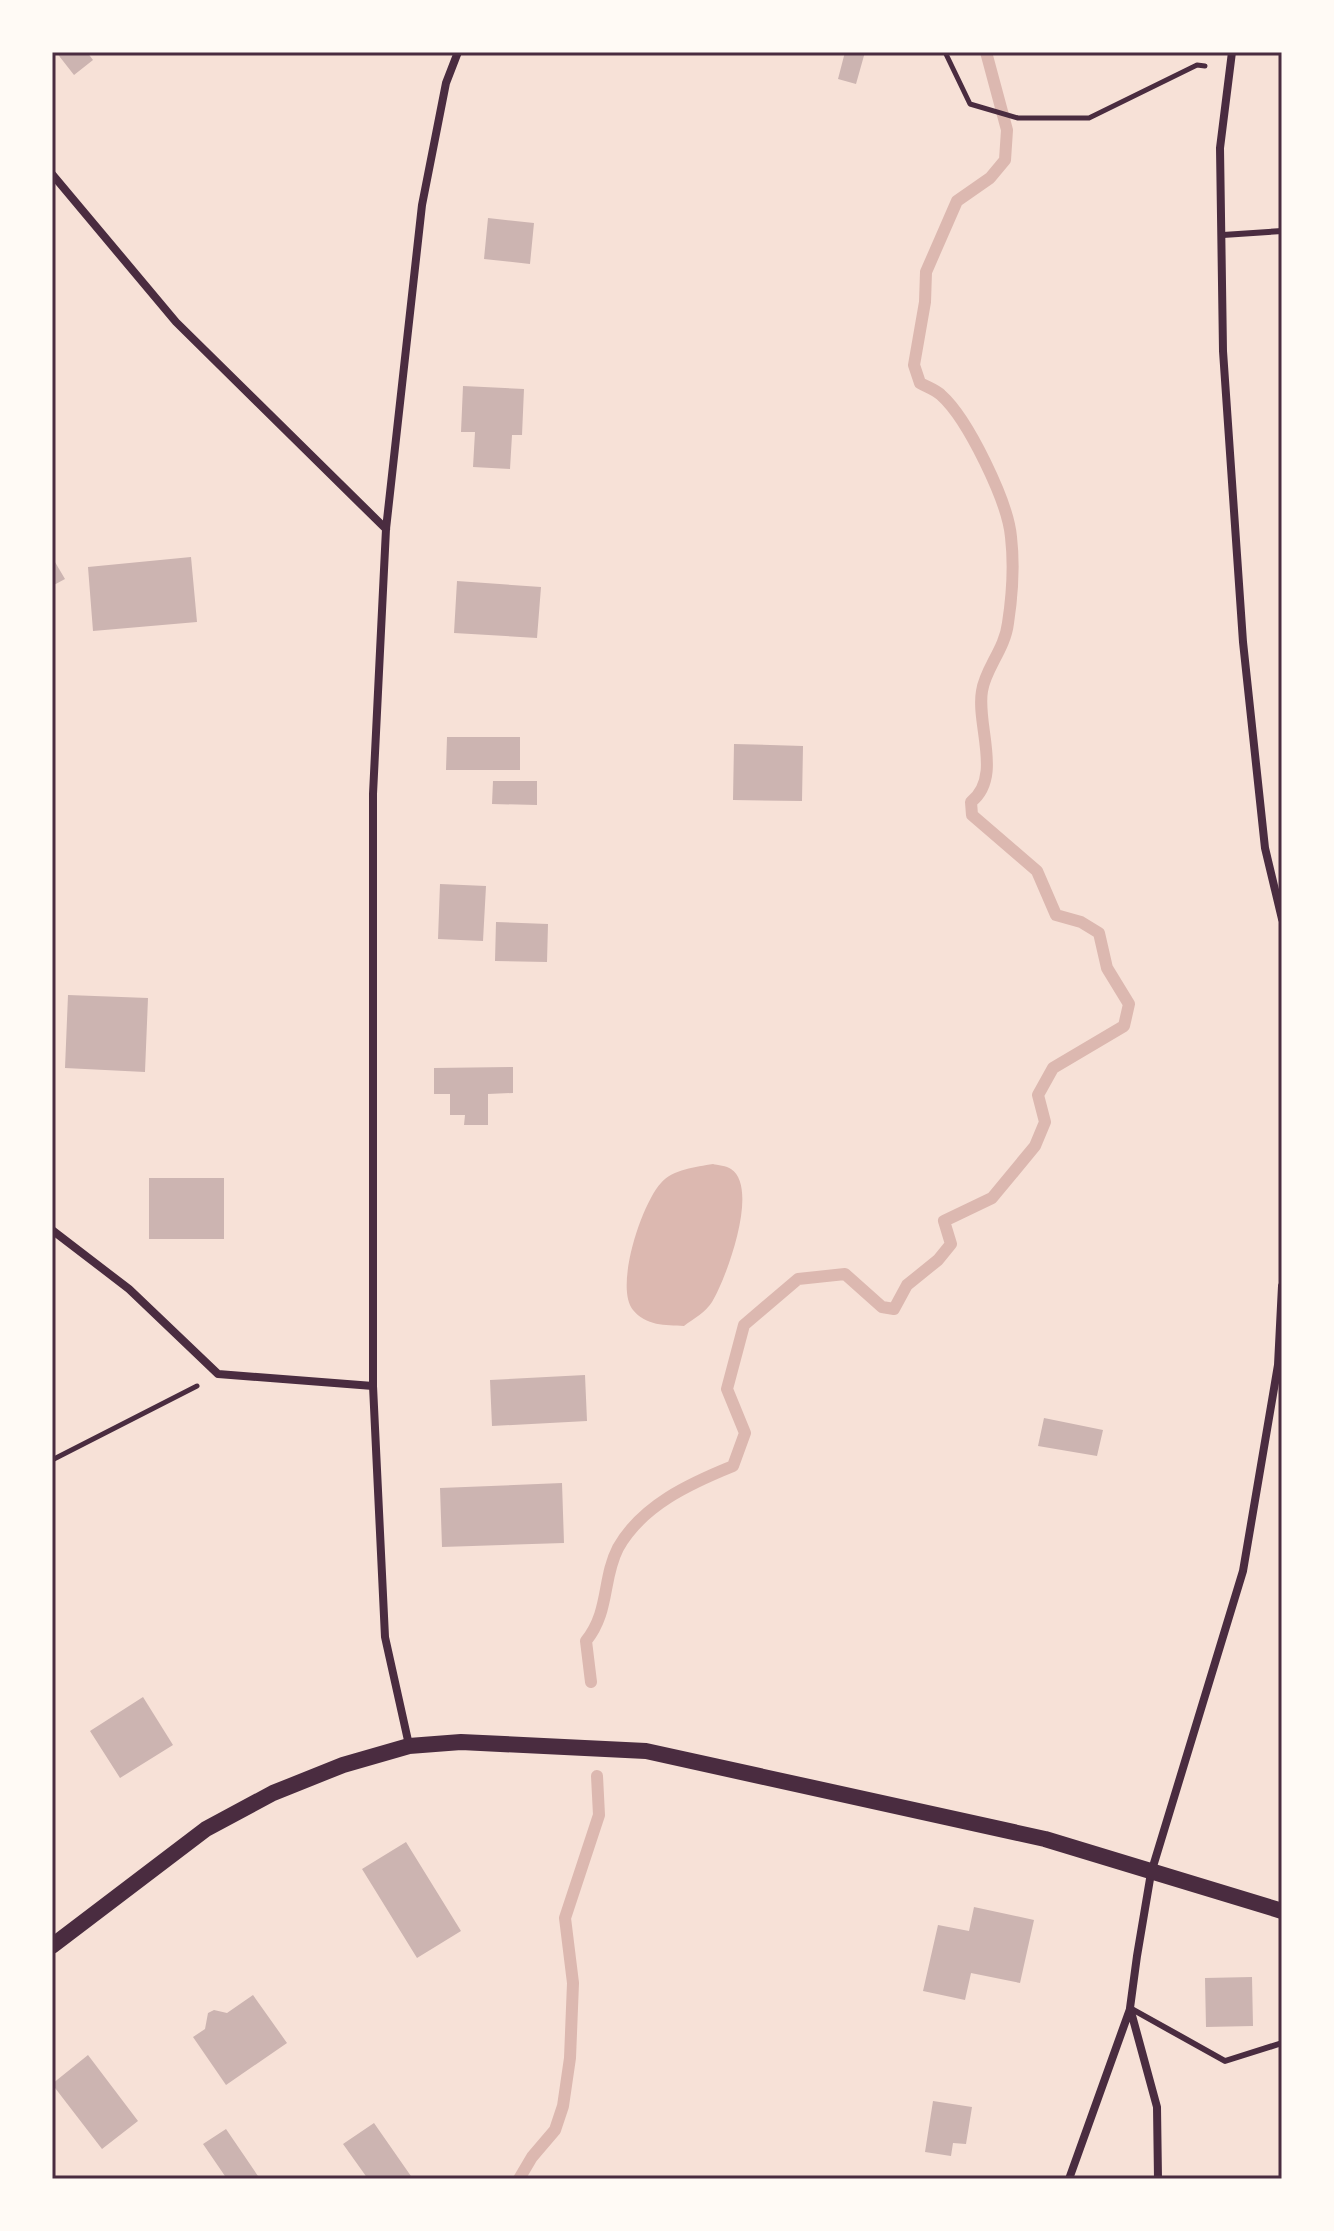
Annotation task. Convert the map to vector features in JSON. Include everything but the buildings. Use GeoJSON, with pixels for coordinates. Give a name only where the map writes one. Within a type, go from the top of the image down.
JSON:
{"type":"FeatureCollection","features":[{"type":"Feature","properties":{"kind":"main road"},"geometry":{"type":"LineString","coordinates":[[52,1946],[206,1829],[273,1793],[343,1765],[409,1746],[520,1743],[646,1751],[1045,1839],[1282,1911]]}},
{"type":"Feature","properties":{"kind":"street"},"geometry":{"type":"LineString","coordinates":[[409,1746],[385,1637],[373,1386],[373,794],[386,529],[422,205],[446,83],[458,52]]}},
{"type":"Feature","properties":{"kind":"street"},"geometry":{"type":"LineString","coordinates":[[1232,52],[1220,148],[1223,351],[1243,642],[1265,848],[1282,919]]}},
{"type":"Feature","properties":{"kind":"street"},"geometry":{"type":"LineString","coordinates":[[52,174],[176,322],[386,529]]}},
{"type":"Feature","properties":{"kind":"street"},"geometry":{"type":"LineString","coordinates":[[52,1230],[129,1289],[218,1374],[373,1386]]}},
{"type":"Feature","properties":{"kind":"street"},"geometry":{"type":"LineString","coordinates":[[1069,2179],[1130,2008],[1151,1873],[1243,1571],[1278,1365],[1282,1286]]}},
{"type":"Feature","properties":{"kind":"street"},"geometry":{"type":"LineString","coordinates":[[1130,2008],[1157,2107],[1158,2179]]}},
{"type":"Feature","properties":{"kind":"lane"},"geometry":{"type":"LineString","coordinates":[[1223,235],[1282,231]]}},
{"type":"Feature","properties":{"kind":"lane"},"geometry":{"type":"LineString","coordinates":[[1130,2008],[1225,2061],[1282,2043]]}},
{"type":"Feature","properties":{"kind":"path"},"geometry":{"type":"LineString","coordinates":[[945,52],[970,104],[1018,118],[1089,118],[1197,65],[1229,67]]}},
{"type":"Feature","properties":{"kind":"path"},"geometry":{"type":"LineString","coordinates":[[52,1460],[175,1400],[218,1374]]}},
{"type":"Feature","properties":{"kind":"shaded area"},"geometry":{"type":"Polygon","coordinates":[[[713,1164],[731,1169],[739,1179],[742,1195],[738,1234],[725,1274],[709,1306],[684,1326],[650,1322],[633,1310],[628,1299],[627,1283],[633,1245],[646,1208],[666,1178],[685,1169],[713,1164]]]}},
{"type":"Feature","properties":{"kind":"waterway"},"geometry":{"type":"LineString","coordinates":[[591,1682],[586,1641],[599,1618],[618,1548],[640,1519],[669,1497],[733,1466],[745,1433],[727,1389],[744,1325],[798,1279],[845,1274],[882,1307],[894,1309],[907,1285],[938,1260],[951,1244],[944,1221],[992,1198],[1035,1146],[1045,1122],[1038,1095],[1053,1068],[1124,1026],[1129,1004],[1107,968],[1099,933],[1081,922],[1056,915],[1037,871],[972,815],[971,802],[980,791],[987,765],[982,691],[1008,623],[1012,580],[1011,537],[1003,503],[974,441],[941,395],[920,383],[914,365],[925,302],[926,272],[957,201],[990,178],[1005,160],[1007,130],[986,52]]}},
{"type":"Feature","properties":{"kind":"waterway"},"geometry":{"type":"LineString","coordinates":[[519,2179],[532,2157],[555,2130],[563,2106],[570,2058],[573,1983],[565,1918],[599,1815],[597,1776]]}}]}
